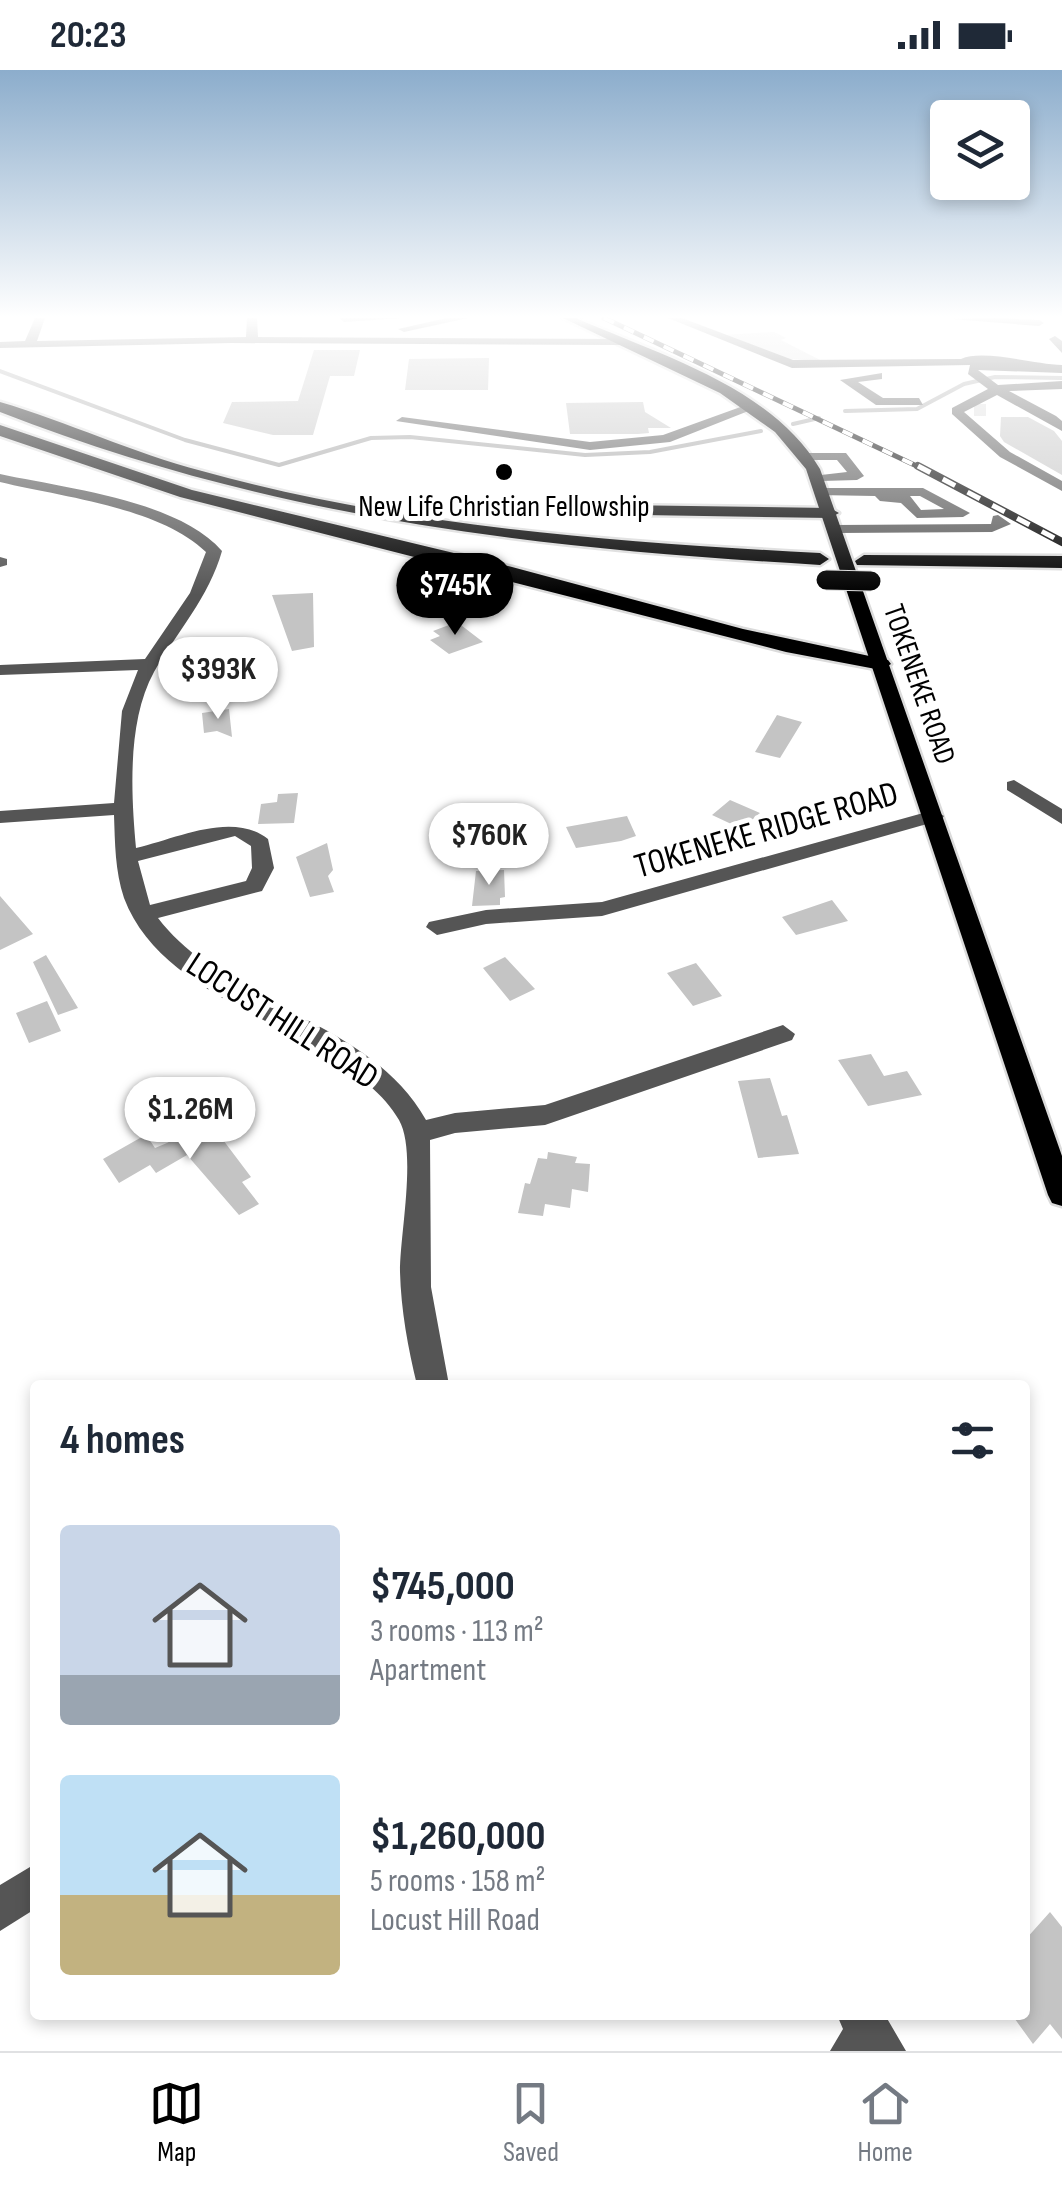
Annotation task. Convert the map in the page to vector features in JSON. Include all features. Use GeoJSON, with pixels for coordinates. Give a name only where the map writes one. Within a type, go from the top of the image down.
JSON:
{"type":"FeatureCollection","features":[{"type":"Feature","properties":{"kind":"highway"},"geometry":{"type":"LineString","coordinates":[[10,410],[130,454],[301,498],[449,524],[614,544],[820,559],[1062,562]]}},
{"type":"Feature","properties":{"kind":"highway"},"geometry":{"type":"LineString","coordinates":[[0,430],[145,480],[299,524],[517,574],[804,651],[881,664]]}},
{"type":"Feature","properties":{"kind":"highway"},"geometry":{"type":"LineString","coordinates":[[130,454],[322,492],[434,506],[833,521]]}},
{"type":"Feature","properties":{"kind":"highway"},"geometry":{"type":"LineString","coordinates":[[145,480],[276,513],[410,538],[558,558],[747,576]]}},
{"type":"Feature","properties":{"kind":"highway"},"geometry":{"type":"LineString","coordinates":[[818,580],[916,582]]}},
{"type":"Feature","properties":{"kind":"main road","name":"TOKENEKE ROAD"},"geometry":{"type":"LineString","coordinates":[[753,410],[784,433],[804,456],[819,485],[1062,1196]]}},
{"type":"Feature","properties":{"kind":"street"},"geometry":{"type":"LineString","coordinates":[[402,422],[590,446],[665,439],[743,410]]}},
{"type":"Feature","properties":{"kind":"street"},"geometry":{"type":"LineString","coordinates":[[956,411],[966,410]]}},
{"type":"Feature","properties":{"kind":"street"},"geometry":{"type":"LineString","coordinates":[[1037,410],[1062,427]]}},
{"type":"Feature","properties":{"kind":"street"},"geometry":{"type":"LineString","coordinates":[[956,411],[980,439],[1011,462],[1062,488]]}},
{"type":"Feature","properties":{"kind":"street"},"geometry":{"type":"LineString","coordinates":[[804,456],[841,456],[856,476],[819,485]]}},
{"type":"Feature","properties":{"kind":"street","name":"LOCUST HILL ROAD"},"geometry":{"type":"LineString","coordinates":[[0,478],[147,513],[209,543],[214,551],[206,578],[151,664],[130,716],[124,808],[126,858],[144,914],[172,947],[224,988],[337,1048],[380,1079],[416,1126],[416,1133]]}},
{"type":"Feature","properties":{"kind":"street"},"geometry":{"type":"LineString","coordinates":[[819,485],[927,493],[963,513],[917,514],[905,500],[885,498],[879,492]]}},
{"type":"Feature","properties":{"kind":"street"},"geometry":{"type":"LineString","coordinates":[[833,521],[992,528],[1004,524],[998,519]]}},
{"type":"Feature","properties":{"kind":"street"},"geometry":{"type":"LineString","coordinates":[[0,670],[151,664]]}},
{"type":"Feature","properties":{"kind":"street"},"geometry":{"type":"LineString","coordinates":[[1014,786],[1062,818]]}},
{"type":"Feature","properties":{"kind":"street"},"geometry":{"type":"LineString","coordinates":[[0,817],[124,808]]}},
{"type":"Feature","properties":{"kind":"street","name":"TOKENEKE RIDGE ROAD"},"geometry":{"type":"LineString","coordinates":[[437,927],[486,918],[602,909],[934,816]]}},
{"type":"Feature","properties":{"kind":"street"},"geometry":{"type":"LineString","coordinates":[[126,858],[235,830],[260,844],[263,868],[254,886],[144,914]]}},
{"type":"Feature","properties":{"kind":"street"},"geometry":{"type":"LineString","coordinates":[[432,1380],[421,1344],[415,1272],[416,1133],[455,1123],[546,1115],[783,1034]]}},
{"type":"Feature","properties":{"kind":"street"},"geometry":{"type":"LineString","coordinates":[[0,1910],[30,1888]]}},
{"type":"Feature","properties":{"kind":"building"},"geometry":{"type":"Polygon","coordinates":[[[228,410],[320,410],[313,435],[273,435],[223,423],[228,410]]]}},
{"type":"Feature","properties":{"kind":"building"},"geometry":{"type":"Polygon","coordinates":[[[567,410],[645,410],[671,428],[648,428],[649,433],[638,434],[570,434],[567,410]]]}},
{"type":"Feature","properties":{"kind":"building"},"geometry":{"type":"Polygon","coordinates":[[[1001,417],[1028,417],[1054,431],[1062,441],[1062,475],[1004,442],[1000,436],[1001,417]]]}},
{"type":"Feature","properties":{"kind":"building"},"geometry":{"type":"Polygon","coordinates":[[[313,593],[314,647],[292,651],[272,595],[313,593]]]}},
{"type":"Feature","properties":{"kind":"building"},"geometry":{"type":"Polygon","coordinates":[[[457,622],[483,642],[449,654],[430,640],[440,636],[433,631],[457,622]]]}},
{"type":"Feature","properties":{"kind":"building"},"geometry":{"type":"Polygon","coordinates":[[[229,709],[232,737],[217,731],[204,733],[202,713],[229,709]]]}},
{"type":"Feature","properties":{"kind":"building"},"geometry":{"type":"Polygon","coordinates":[[[777,715],[802,722],[780,758],[755,752],[777,715]]]}},
{"type":"Feature","properties":{"kind":"building"},"geometry":{"type":"Polygon","coordinates":[[[298,793],[294,823],[258,824],[261,804],[277,802],[278,794],[298,793]]]}},
{"type":"Feature","properties":{"kind":"building"},"geometry":{"type":"Polygon","coordinates":[[[730,800],[760,813],[742,829],[712,815],[730,800]]]}},
{"type":"Feature","properties":{"kind":"building"},"geometry":{"type":"Polygon","coordinates":[[[627,816],[636,836],[621,841],[576,848],[566,827],[627,816]]]}},
{"type":"Feature","properties":{"kind":"building"},"geometry":{"type":"Polygon","coordinates":[[[327,843],[333,870],[328,876],[334,892],[310,897],[296,857],[327,843]]]}},
{"type":"Feature","properties":{"kind":"building"},"geometry":{"type":"Polygon","coordinates":[[[504,870],[505,897],[500,898],[500,905],[472,906],[476,871],[504,870]]]}},
{"type":"Feature","properties":{"kind":"building"},"geometry":{"type":"Polygon","coordinates":[[[0,896],[33,934],[0,950],[0,896]]]}},
{"type":"Feature","properties":{"kind":"building"},"geometry":{"type":"Polygon","coordinates":[[[832,900],[848,921],[796,935],[782,917],[832,900]]]}},
{"type":"Feature","properties":{"kind":"building"},"geometry":{"type":"Polygon","coordinates":[[[46,955],[78,1008],[58,1015],[33,962],[46,955]]]}},
{"type":"Feature","properties":{"kind":"building"},"geometry":{"type":"Polygon","coordinates":[[[505,957],[535,989],[510,1001],[483,968],[505,957]]]}},
{"type":"Feature","properties":{"kind":"building"},"geometry":{"type":"Polygon","coordinates":[[[696,963],[722,996],[693,1006],[667,973],[696,963]]]}},
{"type":"Feature","properties":{"kind":"building"},"geometry":{"type":"Polygon","coordinates":[[[47,1001],[61,1031],[29,1043],[16,1013],[47,1001]]]}},
{"type":"Feature","properties":{"kind":"building"},"geometry":{"type":"Polygon","coordinates":[[[871,1054],[884,1076],[907,1071],[922,1095],[868,1106],[838,1060],[871,1054]]]}},
{"type":"Feature","properties":{"kind":"building"},"geometry":{"type":"Polygon","coordinates":[[[770,1078],[799,1154],[758,1158],[738,1081],[770,1078]]]}},
{"type":"Feature","properties":{"kind":"building"},"geometry":{"type":"Polygon","coordinates":[[[208,1120],[251,1177],[242,1182],[259,1204],[239,1215],[187,1155],[156,1173],[150,1165],[119,1183],[103,1159],[140,1138],[149,1139],[155,1148],[208,1120]]]}},
{"type":"Feature","properties":{"kind":"building"},"geometry":{"type":"Polygon","coordinates":[[[548,1152],[577,1157],[575,1163],[590,1164],[588,1192],[572,1189],[570,1208],[545,1204],[543,1216],[518,1213],[525,1183],[530,1184],[538,1158],[547,1159],[548,1152]]]}},
{"type":"Feature","properties":{"kind":"building"},"geometry":{"type":"Polygon","coordinates":[[[1050,1912],[1062,1927],[1062,2039],[1050,2024],[1033,2044],[1016,2020],[1030,2020],[1030,1934],[1050,1912]]]}},
{"type":"Feature","properties":{"kind":"waterway"},"geometry":{"type":"LineString","coordinates":[[106,410],[185,440],[279,465],[371,438],[410,437],[585,455],[650,452],[761,431]]}},
{"type":"Feature","properties":{"kind":"waterway"},"geometry":{"type":"LineString","coordinates":[[845,411],[865,410]]}},
{"type":"Feature","properties":{"kind":"waterway"},"geometry":{"type":"LineString","coordinates":[[793,424],[819,418]]}},
{"type":"Feature","properties":{"kind":"railway"},"geometry":{"type":"LineString","coordinates":[[799,410],[923,469]]}},
{"type":"Feature","properties":{"kind":"railway"},"geometry":{"type":"LineString","coordinates":[[918,466],[1062,542]]}},
{"type":"Feature","properties":{"kind":"place","name":"New Life Christian Fellowship"},"geometry":{"type":"Point","coordinates":[504,472]}}]}
